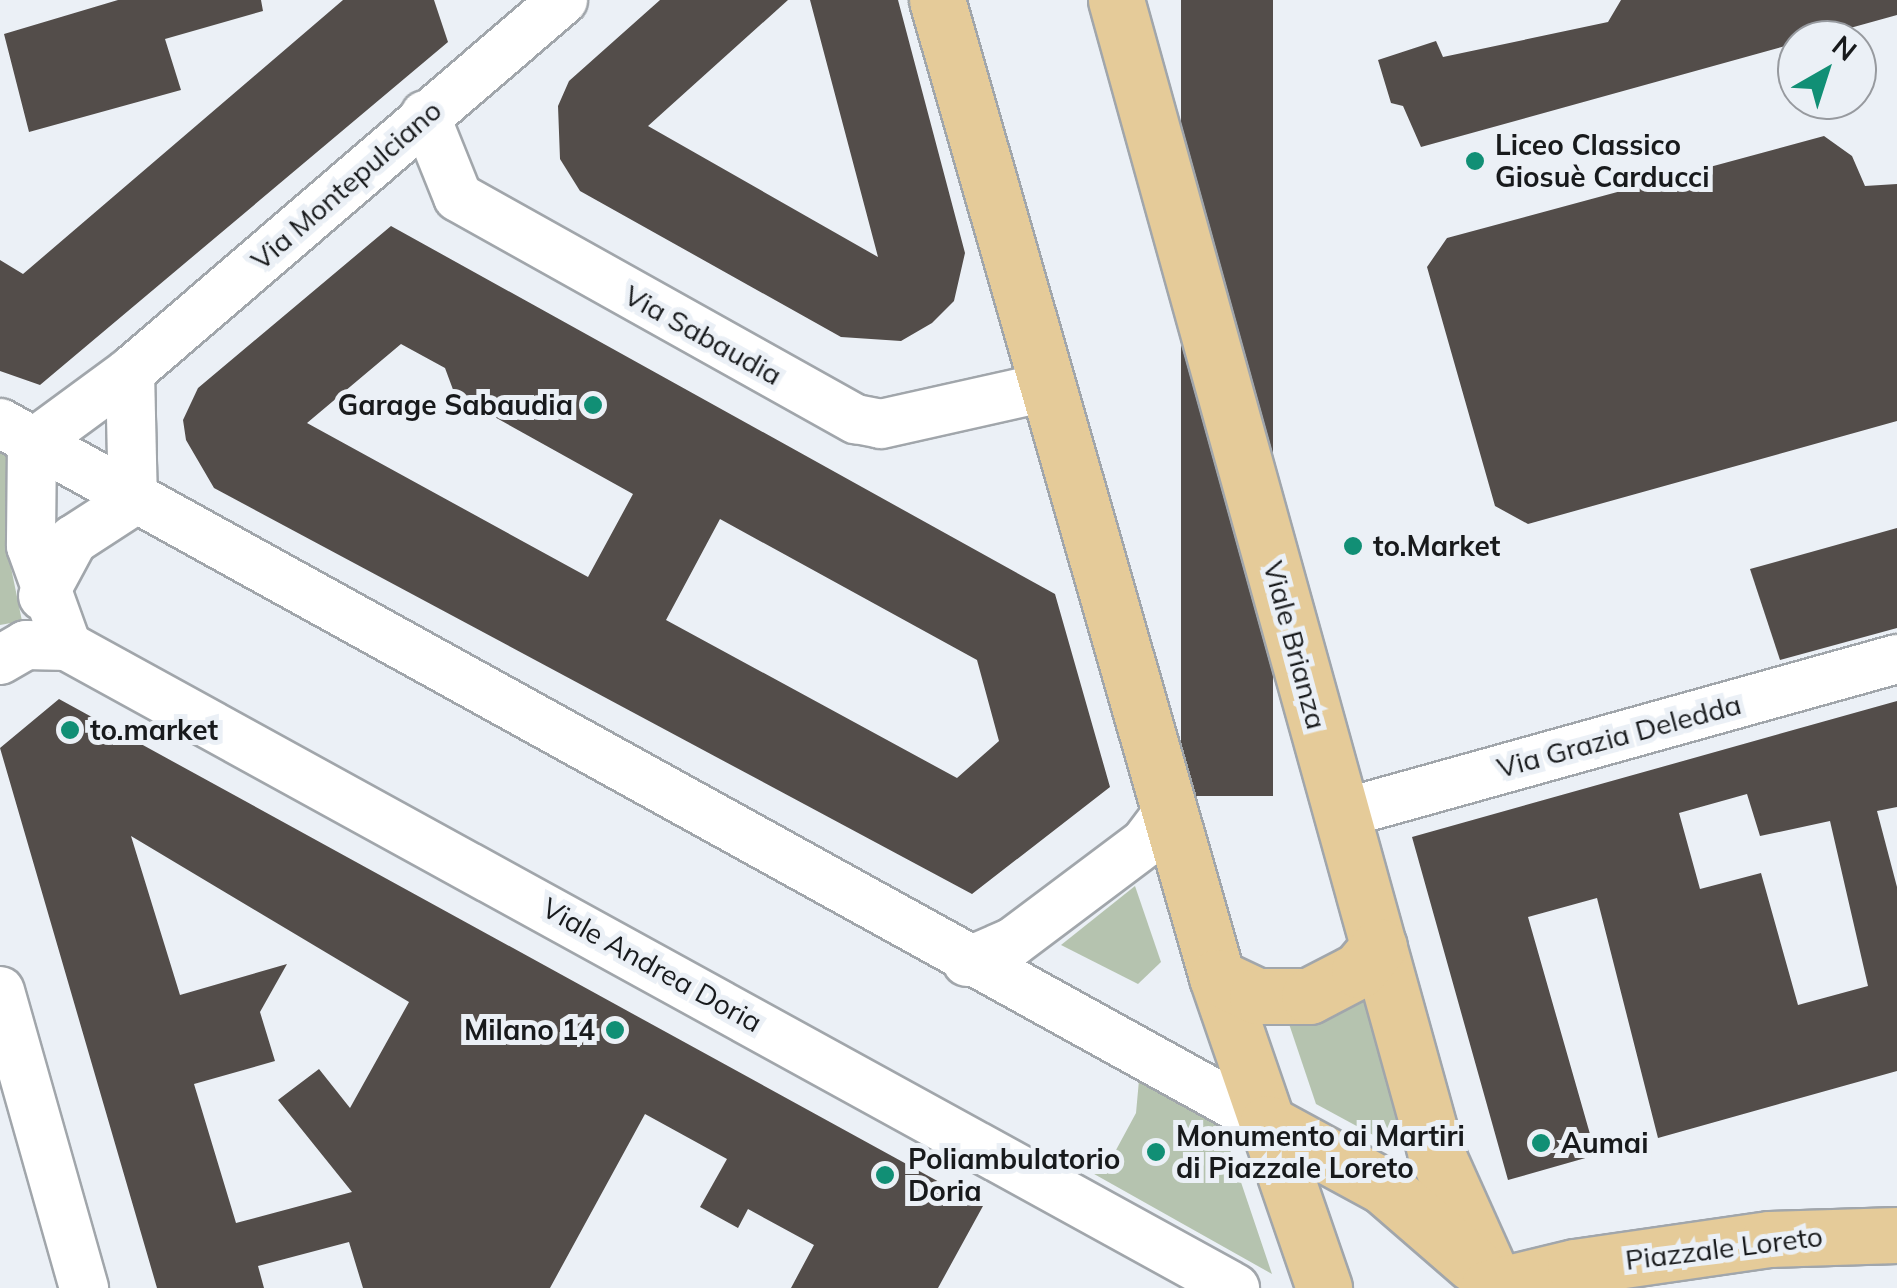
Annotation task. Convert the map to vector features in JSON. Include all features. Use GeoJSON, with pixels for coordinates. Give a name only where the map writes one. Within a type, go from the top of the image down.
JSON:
{"type":"FeatureCollection","features":[{"type":"Feature","properties":{"kind":"main road"},"geometry":{"type":"LineString","coordinates":[[938,0],[1217,977],[1324,1288]]}},
{"type":"Feature","properties":{"kind":"main road","name":"Viale Brianza"},"geometry":{"type":"LineString","coordinates":[[1116,0],[1445,1180],[1493,1286]]}},
{"type":"Feature","properties":{"kind":"main road"},"geometry":{"type":"LineString","coordinates":[[1217,977],[1257,996],[1310,996],[1360,970],[1379,946]]}},
{"type":"Feature","properties":{"kind":"main road"},"geometry":{"type":"LineString","coordinates":[[1267,1123],[1383,1186],[1493,1286]]}},
{"type":"Feature","properties":{"kind":"main road","name":"Piazzale Loreto"},"geometry":{"type":"LineString","coordinates":[[1493,1286],[1769,1239],[1897,1235]]}},
{"type":"Feature","properties":{"kind":"street","name":"Via Montepulciano"},"geometry":{"type":"LineString","coordinates":[[16,434],[130,372],[563,0]]}},
{"type":"Feature","properties":{"kind":"street","name":"Via Sabaudia"},"geometry":{"type":"LineString","coordinates":[[425,115],[458,197],[856,419],[881,424],[1047,387]]}},
{"type":"Feature","properties":{"kind":"street"},"geometry":{"type":"LineString","coordinates":[[130,372],[133,501]]}},
{"type":"Feature","properties":{"kind":"street"},"geometry":{"type":"LineString","coordinates":[[16,434],[967,962],[1267,1123]]}},
{"type":"Feature","properties":{"kind":"street"},"geometry":{"type":"LineString","coordinates":[[0,660],[26,645],[67,646],[42,596],[16,434]]}},
{"type":"Feature","properties":{"kind":"street"},"geometry":{"type":"LineString","coordinates":[[42,596],[73,540],[133,501]]}},
{"type":"Feature","properties":{"kind":"street","name":"Viale Andrea Doria"},"geometry":{"type":"LineString","coordinates":[[67,646],[1235,1288]]}},
{"type":"Feature","properties":{"kind":"street","name":"Via Grazia Deledda"},"geometry":{"type":"LineString","coordinates":[[1341,814],[1897,659]]}},
{"type":"Feature","properties":{"kind":"street"},"geometry":{"type":"LineString","coordinates":[[967,962],[1014,942],[1145,844],[1169,812]]}},
{"type":"Feature","properties":{"kind":"street"},"geometry":{"type":"LineString","coordinates":[[0,991],[84,1288]]}},
{"type":"Feature","properties":{"kind":"green space"},"geometry":{"type":"Polygon","coordinates":[[[0,451],[19,463],[8,553],[22,621],[0,625],[0,451]]]}},
{"type":"Feature","properties":{"kind":"green space"},"geometry":{"type":"Polygon","coordinates":[[[1135,886],[1161,962],[1138,984],[1061,945],[1135,886]]]}},
{"type":"Feature","properties":{"kind":"green space"},"geometry":{"type":"Polygon","coordinates":[[[1365,988],[1406,1141],[1399,1149],[1316,1104],[1285,1012],[1365,988]]]}},
{"type":"Feature","properties":{"kind":"green space"},"geometry":{"type":"Polygon","coordinates":[[[1139,1080],[1221,1123],[1272,1274],[1087,1170],[1116,1150],[1136,1113],[1139,1080]]]}},
{"type":"Feature","properties":{"kind":"building"},"geometry":{"type":"Polygon","coordinates":[[[118,0],[261,0],[263,11],[165,39],[181,90],[29,132],[4,34],[118,0]]]}},
{"type":"Feature","properties":{"kind":"building"},"geometry":{"type":"Polygon","coordinates":[[[343,0],[434,0],[448,42],[40,385],[0,371],[0,260],[23,274],[343,0]]]}},
{"type":"Feature","properties":{"kind":"building"},"geometry":{"type":"Polygon","coordinates":[[[660,0],[788,0],[648,126],[878,257],[810,0],[898,0],[965,253],[954,301],[932,323],[901,341],[841,337],[580,191],[560,159],[558,106],[569,81],[660,0]]]}},
{"type":"Feature","properties":{"kind":"building"},"geometry":{"type":"Polygon","coordinates":[[[1181,0],[1273,0],[1273,796],[1181,796],[1181,0]]]}},
{"type":"Feature","properties":{"kind":"building"},"geometry":{"type":"Polygon","coordinates":[[[1621,0],[1897,0],[1897,15],[1877,21],[1777,20],[1777,48],[1421,147],[1403,106],[1391,103],[1378,60],[1436,41],[1443,57],[1608,22],[1621,0]]]}},
{"type":"Feature","properties":{"kind":"building"},"geometry":{"type":"Polygon","coordinates":[[[1824,136],[1852,156],[1865,186],[1897,184],[1897,421],[1528,524],[1495,506],[1427,267],[1447,238],[1824,136]]]}},
{"type":"Feature","properties":{"kind":"building"},"geometry":{"type":"Polygon","coordinates":[[[391,226],[1055,594],[1110,787],[972,894],[214,488],[186,440],[183,420],[198,388],[391,226]],[[401,344],[307,423],[588,577],[633,494],[455,395],[445,368],[401,344]],[[720,519],[666,620],[957,778],[999,741],[977,660],[720,519]]]}},
{"type":"Feature","properties":{"kind":"building"},"geometry":{"type":"Polygon","coordinates":[[[1897,528],[1897,628],[1780,660],[1750,569],[1897,528]]]}},
{"type":"Feature","properties":{"kind":"building"},"geometry":{"type":"Polygon","coordinates":[[[59,699],[983,1206],[938,1288],[791,1288],[814,1245],[748,1209],[738,1228],[700,1207],[727,1159],[645,1114],[550,1288],[363,1288],[349,1242],[258,1266],[264,1288],[157,1288],[0,748],[59,699]],[[131,836],[180,995],[287,964],[260,1012],[275,1061],[194,1084],[236,1223],[352,1192],[278,1100],[319,1069],[350,1108],[409,1002],[131,836]]]}},
{"type":"Feature","properties":{"kind":"building"},"geometry":{"type":"Polygon","coordinates":[[[1897,701],[1897,807],[1877,811],[1897,887],[1897,1071],[1658,1138],[1597,898],[1528,917],[1596,1155],[1508,1180],[1412,837],[1897,701]],[[1747,794],[1679,813],[1700,889],[1761,873],[1798,1005],[1868,986],[1830,821],[1760,836],[1747,794]]]}},
{"type":"Feature","properties":{"kind":"place","name":"Liceo Classico Giosuè Carducci"},"geometry":{"type":"Point","coordinates":[1475,161]}},
{"type":"Feature","properties":{"kind":"place","name":"Garage Sabaudia"},"geometry":{"type":"Point","coordinates":[593,405]}},
{"type":"Feature","properties":{"kind":"place","name":"to.Market"},"geometry":{"type":"Point","coordinates":[1353,546]}},
{"type":"Feature","properties":{"kind":"place","name":"to.market"},"geometry":{"type":"Point","coordinates":[70,730]}},
{"type":"Feature","properties":{"kind":"place","name":"Milano 14"},"geometry":{"type":"Point","coordinates":[615,1030]}},
{"type":"Feature","properties":{"kind":"place","name":"Aumai"},"geometry":{"type":"Point","coordinates":[1541,1143]}},
{"type":"Feature","properties":{"kind":"place","name":"Monumento ai Martiri di Piazzale Loreto"},"geometry":{"type":"Point","coordinates":[1156,1152]}},
{"type":"Feature","properties":{"kind":"place","name":"Poliambulatorio Doria"},"geometry":{"type":"Point","coordinates":[885,1175]}}]}
